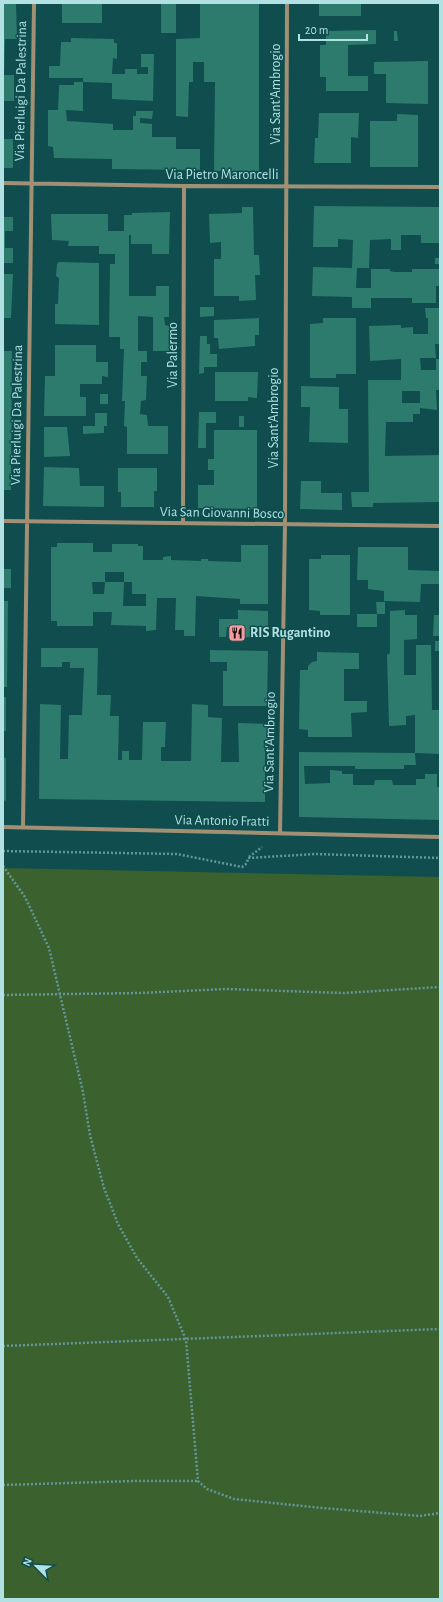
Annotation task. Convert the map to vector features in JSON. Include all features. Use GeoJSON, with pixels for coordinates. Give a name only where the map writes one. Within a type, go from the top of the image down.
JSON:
{"type":"FeatureCollection","features":[{"type":"Feature","properties":{"kind":"street","name":"Via Pierluigi Da Palestrina"},"geometry":{"type":"LineString","coordinates":[[22,827],[34,3]]}},
{"type":"Feature","properties":{"kind":"street","name":"Via Sant'Ambrogio"},"geometry":{"type":"LineString","coordinates":[[280,833],[285,524],[287,3]]}},
{"type":"Feature","properties":{"kind":"street","name":"Via Pietro Maroncelli"},"geometry":{"type":"LineString","coordinates":[[3,183],[184,186],[440,187]]}},
{"type":"Feature","properties":{"kind":"street","name":"Via Palermo"},"geometry":{"type":"LineString","coordinates":[[184,186],[184,523]]}},
{"type":"Feature","properties":{"kind":"street","name":"Via San Giovanni Bosco"},"geometry":{"type":"LineString","coordinates":[[3,521],[440,526]]}},
{"type":"Feature","properties":{"kind":"street","name":"Via Antonio Fratti"},"geometry":{"type":"LineString","coordinates":[[3,827],[440,836]]}},
{"type":"Feature","properties":{"kind":"path"},"geometry":{"type":"LineString","coordinates":[[3,850],[177,854],[242,867],[247,863],[248,858],[316,854],[440,858]]}},
{"type":"Feature","properties":{"kind":"path"},"geometry":{"type":"LineString","coordinates":[[3,866],[25,897],[49,948],[83,1092],[90,1135],[104,1188],[118,1224],[137,1258],[168,1297],[186,1340],[198,1481]]}},
{"type":"Feature","properties":{"kind":"path"},"geometry":{"type":"LineString","coordinates":[[3,995],[61,996],[226,989],[343,993],[440,987]]}},
{"type":"Feature","properties":{"kind":"path"},"geometry":{"type":"LineString","coordinates":[[3,1346],[440,1329]]}},
{"type":"Feature","properties":{"kind":"path"},"geometry":{"type":"LineString","coordinates":[[3,1485],[134,1481],[198,1481],[207,1488],[234,1499],[412,1515],[440,1513]]}},
{"type":"Feature","properties":{"kind":"green space"},"geometry":{"type":"Polygon","coordinates":[[[3,868],[440,877],[440,1599],[3,1599],[3,868]]]}},
{"type":"Feature","properties":{"kind":"building"},"geometry":{"type":"Polygon","coordinates":[[[3,3],[16,3],[17,39],[5,39],[4,75],[3,3]]]}},
{"type":"Feature","properties":{"kind":"building"},"geometry":{"type":"Polygon","coordinates":[[[62,3],[102,3],[102,23],[62,23],[62,3]]]}},
{"type":"Feature","properties":{"kind":"building"},"geometry":{"type":"Polygon","coordinates":[[[200,3],[259,3],[259,171],[214,171],[215,82],[204,82],[204,62],[193,62],[193,82],[189,82],[188,117],[176,116],[176,39],[200,38],[200,3]]]}},
{"type":"Feature","properties":{"kind":"building"},"geometry":{"type":"Polygon","coordinates":[[[319,3],[361,3],[361,16],[319,16],[319,3]]]}},
{"type":"Feature","properties":{"kind":"building"},"geometry":{"type":"Polygon","coordinates":[[[161,4],[176,4],[176,33],[161,33],[161,4]]]}},
{"type":"Feature","properties":{"kind":"building"},"geometry":{"type":"Polygon","coordinates":[[[376,30],[376,44],[348,45],[348,76],[368,76],[368,91],[326,91],[326,77],[320,77],[320,45],[326,45],[326,31],[376,30]]]}},
{"type":"Feature","properties":{"kind":"building"},"geometry":{"type":"Polygon","coordinates":[[[394,31],[397,31],[398,41],[394,41],[394,31]]]}},
{"type":"Feature","properties":{"kind":"building"},"geometry":{"type":"Polygon","coordinates":[[[71,38],[114,39],[114,43],[117,43],[117,59],[113,58],[112,74],[125,74],[125,69],[137,69],[137,74],[148,74],[148,67],[141,67],[141,54],[154,54],[153,101],[112,99],[112,83],[83,82],[83,78],[49,78],[49,66],[60,66],[61,42],[71,42],[71,38]]]}},
{"type":"Feature","properties":{"kind":"building"},"geometry":{"type":"Polygon","coordinates":[[[428,61],[428,104],[386,103],[386,74],[374,74],[374,62],[428,61]]]}},
{"type":"Feature","properties":{"kind":"building"},"geometry":{"type":"Polygon","coordinates":[[[3,75],[14,75],[14,101],[3,101],[3,75]]]}},
{"type":"Feature","properties":{"kind":"building"},"geometry":{"type":"Polygon","coordinates":[[[74,82],[83,82],[83,111],[66,110],[67,121],[113,124],[113,130],[133,130],[133,116],[136,116],[136,111],[153,111],[152,119],[140,118],[140,123],[152,124],[152,137],[176,137],[176,149],[200,149],[200,170],[112,169],[112,159],[54,158],[53,147],[48,146],[48,110],[58,110],[59,85],[74,85],[74,82]]]}},
{"type":"Feature","properties":{"kind":"building"},"geometry":{"type":"Polygon","coordinates":[[[319,113],[359,113],[358,138],[351,137],[351,163],[314,163],[315,138],[318,138],[319,113]]]}},
{"type":"Feature","properties":{"kind":"building"},"geometry":{"type":"Polygon","coordinates":[[[397,114],[418,115],[418,167],[370,167],[370,121],[397,121],[397,114]]]}},
{"type":"Feature","properties":{"kind":"building"},"geometry":{"type":"Polygon","coordinates":[[[3,139],[13,139],[13,168],[3,168],[3,139]]]}},
{"type":"Feature","properties":{"kind":"building"},"geometry":{"type":"Polygon","coordinates":[[[314,206],[440,207],[440,243],[421,243],[421,235],[401,235],[401,250],[391,250],[391,239],[370,240],[369,268],[357,268],[356,288],[371,288],[371,269],[390,269],[390,271],[394,272],[412,272],[412,269],[440,269],[440,286],[436,286],[436,303],[412,303],[412,298],[371,298],[371,308],[352,308],[352,297],[312,296],[313,267],[352,268],[353,240],[338,239],[338,247],[313,247],[314,206]]]}},
{"type":"Feature","properties":{"kind":"building"},"geometry":{"type":"Polygon","coordinates":[[[242,207],[253,207],[254,255],[259,255],[260,275],[255,275],[256,300],[239,301],[239,296],[214,296],[214,259],[221,259],[221,242],[210,243],[209,214],[242,213],[242,207]]]}},
{"type":"Feature","properties":{"kind":"building"},"geometry":{"type":"Polygon","coordinates":[[[170,212],[169,254],[152,254],[152,244],[131,244],[131,235],[129,235],[129,296],[156,296],[156,286],[169,286],[169,317],[164,317],[165,325],[169,326],[169,351],[153,351],[153,317],[138,316],[138,351],[147,351],[147,362],[141,362],[141,376],[147,376],[146,400],[141,401],[140,414],[147,415],[148,426],[168,426],[168,454],[127,454],[127,427],[124,426],[125,401],[122,401],[124,349],[120,349],[120,337],[109,337],[110,264],[115,264],[115,254],[99,254],[99,246],[68,246],[69,241],[52,240],[51,214],[108,214],[108,231],[124,231],[124,215],[132,215],[132,213],[170,212]]]}},
{"type":"Feature","properties":{"kind":"building"},"geometry":{"type":"Polygon","coordinates":[[[3,217],[13,217],[13,231],[5,231],[5,248],[13,248],[13,263],[3,263],[3,217]]]}},
{"type":"Feature","properties":{"kind":"building"},"geometry":{"type":"Polygon","coordinates":[[[435,258],[440,258],[440,264],[435,264],[435,258]]]}},
{"type":"Feature","properties":{"kind":"building"},"geometry":{"type":"Polygon","coordinates":[[[59,262],[99,263],[99,325],[55,324],[55,304],[58,304],[59,278],[56,276],[57,264],[59,262]]]}},
{"type":"Feature","properties":{"kind":"building"},"geometry":{"type":"Polygon","coordinates":[[[3,274],[13,274],[11,318],[3,318],[3,274]]]}},
{"type":"Feature","properties":{"kind":"building"},"geometry":{"type":"Polygon","coordinates":[[[200,307],[214,307],[214,316],[200,317],[200,307]]]}},
{"type":"Feature","properties":{"kind":"building"},"geometry":{"type":"Polygon","coordinates":[[[425,308],[440,308],[440,344],[435,344],[436,358],[420,358],[421,370],[436,370],[436,359],[440,359],[440,390],[436,390],[437,410],[420,408],[420,414],[413,414],[413,422],[386,422],[385,456],[440,455],[440,502],[373,503],[373,507],[352,507],[351,492],[369,492],[368,380],[401,380],[401,359],[370,361],[369,326],[401,325],[401,328],[413,327],[413,334],[428,334],[428,318],[426,318],[425,308]],[[402,391],[402,403],[420,403],[420,391],[402,391]]]}},
{"type":"Feature","properties":{"kind":"building"},"geometry":{"type":"Polygon","coordinates":[[[259,318],[259,335],[255,335],[255,346],[219,349],[218,338],[214,338],[214,320],[259,318]]]}},
{"type":"Feature","properties":{"kind":"building"},"geometry":{"type":"Polygon","coordinates":[[[323,318],[356,318],[356,374],[336,374],[336,378],[310,378],[310,324],[323,323],[323,318]]]}},
{"type":"Feature","properties":{"kind":"building"},"geometry":{"type":"Polygon","coordinates":[[[200,336],[207,336],[207,344],[210,344],[210,354],[217,354],[217,367],[204,367],[204,373],[199,374],[200,336]]]}},
{"type":"Feature","properties":{"kind":"building"},"geometry":{"type":"Polygon","coordinates":[[[55,345],[96,345],[96,362],[108,362],[108,377],[102,376],[102,384],[80,384],[80,397],[86,397],[86,416],[44,416],[45,376],[55,376],[55,345]]]}},
{"type":"Feature","properties":{"kind":"building"},"geometry":{"type":"Polygon","coordinates":[[[3,351],[12,351],[11,490],[3,490],[3,351]]]}},
{"type":"Feature","properties":{"kind":"building"},"geometry":{"type":"Polygon","coordinates":[[[215,372],[258,372],[257,398],[248,397],[248,401],[215,401],[215,372]]]}},
{"type":"Feature","properties":{"kind":"building"},"geometry":{"type":"Polygon","coordinates":[[[301,386],[339,387],[339,409],[348,409],[348,443],[309,442],[310,407],[301,407],[301,386]]]}},
{"type":"Feature","properties":{"kind":"building"},"geometry":{"type":"Polygon","coordinates":[[[100,394],[108,394],[108,404],[100,404],[100,394]]]}},
{"type":"Feature","properties":{"kind":"building"},"geometry":{"type":"Polygon","coordinates":[[[199,412],[216,412],[216,423],[206,423],[206,448],[198,448],[199,412]]]}},
{"type":"Feature","properties":{"kind":"building"},"geometry":{"type":"Polygon","coordinates":[[[95,413],[107,413],[107,426],[104,426],[104,433],[83,434],[83,426],[95,426],[95,413]]]}},
{"type":"Feature","properties":{"kind":"building"},"geometry":{"type":"Polygon","coordinates":[[[239,416],[244,416],[244,427],[239,427],[239,416]]]}},
{"type":"Feature","properties":{"kind":"building"},"geometry":{"type":"Polygon","coordinates":[[[44,427],[67,427],[70,456],[44,457],[44,427]]]}},
{"type":"Feature","properties":{"kind":"building"},"geometry":{"type":"Polygon","coordinates":[[[214,430],[257,430],[257,509],[198,508],[198,485],[214,485],[214,470],[208,470],[208,459],[214,459],[214,430]]]}},
{"type":"Feature","properties":{"kind":"building"},"geometry":{"type":"Polygon","coordinates":[[[44,467],[79,468],[80,486],[104,486],[104,507],[43,506],[44,467]]]}},
{"type":"Feature","properties":{"kind":"building"},"geometry":{"type":"Polygon","coordinates":[[[118,468],[157,468],[157,491],[154,491],[154,507],[121,507],[121,492],[118,492],[118,468]]]}},
{"type":"Feature","properties":{"kind":"building"},"geometry":{"type":"Polygon","coordinates":[[[301,481],[321,481],[321,493],[342,493],[342,510],[300,509],[301,481]]]}},
{"type":"Feature","properties":{"kind":"building"},"geometry":{"type":"Polygon","coordinates":[[[57,543],[93,543],[93,552],[112,552],[112,544],[138,544],[138,546],[143,546],[143,560],[163,560],[163,557],[171,556],[171,560],[201,561],[201,559],[208,559],[208,561],[241,562],[241,545],[268,545],[268,604],[240,604],[240,599],[196,596],[195,636],[184,636],[184,630],[175,630],[176,598],[157,598],[156,630],[146,631],[146,626],[111,625],[112,612],[93,612],[93,626],[57,626],[57,621],[51,621],[51,547],[57,547],[57,543]],[[105,572],[105,582],[124,582],[124,572],[105,572]],[[92,582],[93,594],[104,594],[105,582],[92,582]],[[124,582],[123,606],[146,606],[146,594],[132,594],[132,582],[124,582]]]}},
{"type":"Feature","properties":{"kind":"building"},"geometry":{"type":"Polygon","coordinates":[[[358,547],[408,547],[408,570],[439,571],[440,584],[421,584],[420,602],[384,601],[384,591],[368,589],[368,580],[357,580],[358,547]]]}},
{"type":"Feature","properties":{"kind":"building"},"geometry":{"type":"Polygon","coordinates":[[[321,555],[350,555],[350,615],[320,615],[320,611],[309,610],[309,559],[321,559],[321,555]]]}},
{"type":"Feature","properties":{"kind":"building"},"geometry":{"type":"Polygon","coordinates":[[[3,569],[11,569],[11,588],[3,588],[3,569]]]}},
{"type":"Feature","properties":{"kind":"building"},"geometry":{"type":"Polygon","coordinates":[[[3,601],[8,601],[7,687],[3,687],[3,601]]]}},
{"type":"Feature","properties":{"kind":"building"},"geometry":{"type":"Polygon","coordinates":[[[376,602],[385,602],[385,614],[377,614],[376,602]]]}},
{"type":"Feature","properties":{"kind":"building"},"geometry":{"type":"Polygon","coordinates":[[[238,610],[268,611],[268,638],[238,637],[238,627],[227,627],[226,637],[219,637],[219,619],[238,619],[238,610]]]}},
{"type":"Feature","properties":{"kind":"building"},"geometry":{"type":"Polygon","coordinates":[[[405,610],[405,615],[417,615],[417,639],[404,640],[404,675],[416,675],[416,645],[431,645],[432,710],[440,710],[440,754],[415,753],[415,715],[406,716],[406,725],[389,726],[387,655],[390,653],[390,611],[405,610]]]}},
{"type":"Feature","properties":{"kind":"building"},"geometry":{"type":"Polygon","coordinates":[[[357,614],[377,614],[377,627],[357,627],[357,614]]]}},
{"type":"Feature","properties":{"kind":"building"},"geometry":{"type":"Polygon","coordinates":[[[434,615],[440,615],[440,636],[433,636],[434,615]]]}},
{"type":"Feature","properties":{"kind":"building"},"geometry":{"type":"Polygon","coordinates":[[[435,641],[440,641],[440,651],[435,651],[435,641]]]}},
{"type":"Feature","properties":{"kind":"building"},"geometry":{"type":"Polygon","coordinates":[[[41,648],[98,648],[97,695],[111,695],[110,716],[119,716],[118,760],[122,760],[122,751],[129,751],[129,760],[142,760],[143,722],[166,722],[165,747],[161,747],[161,761],[191,761],[192,704],[208,705],[208,717],[222,718],[221,762],[239,762],[238,723],[269,724],[270,751],[265,753],[265,802],[39,799],[40,704],[61,705],[60,759],[68,759],[69,715],[82,715],[84,668],[70,668],[70,662],[62,662],[62,667],[41,667],[41,648]]]}},
{"type":"Feature","properties":{"kind":"building"},"geometry":{"type":"Polygon","coordinates":[[[210,650],[268,651],[267,706],[223,706],[223,671],[227,671],[227,662],[210,662],[210,650]]]}},
{"type":"Feature","properties":{"kind":"building"},"geometry":{"type":"Polygon","coordinates":[[[317,652],[359,653],[359,669],[344,669],[344,701],[367,701],[367,712],[351,713],[352,737],[308,737],[308,730],[299,729],[300,670],[308,670],[308,666],[312,662],[317,661],[317,652]]]}},
{"type":"Feature","properties":{"kind":"building"},"geometry":{"type":"Polygon","coordinates":[[[3,697],[6,697],[6,731],[3,731],[3,697]]]}},
{"type":"Feature","properties":{"kind":"building"},"geometry":{"type":"Polygon","coordinates":[[[299,752],[415,753],[416,765],[404,765],[404,769],[355,769],[355,766],[304,766],[305,784],[330,783],[330,770],[342,771],[342,774],[353,774],[353,785],[374,785],[375,780],[392,780],[393,785],[416,785],[416,779],[425,779],[425,774],[437,774],[437,787],[440,787],[440,820],[299,817],[299,752]]]}},
{"type":"Feature","properties":{"kind":"building"},"geometry":{"type":"Polygon","coordinates":[[[3,757],[6,758],[6,801],[3,800],[3,757]]]}},
{"type":"Feature","properties":{"kind":"place","name":"RIS Rugantino"},"geometry":{"type":"Point","coordinates":[237,633]}}]}
